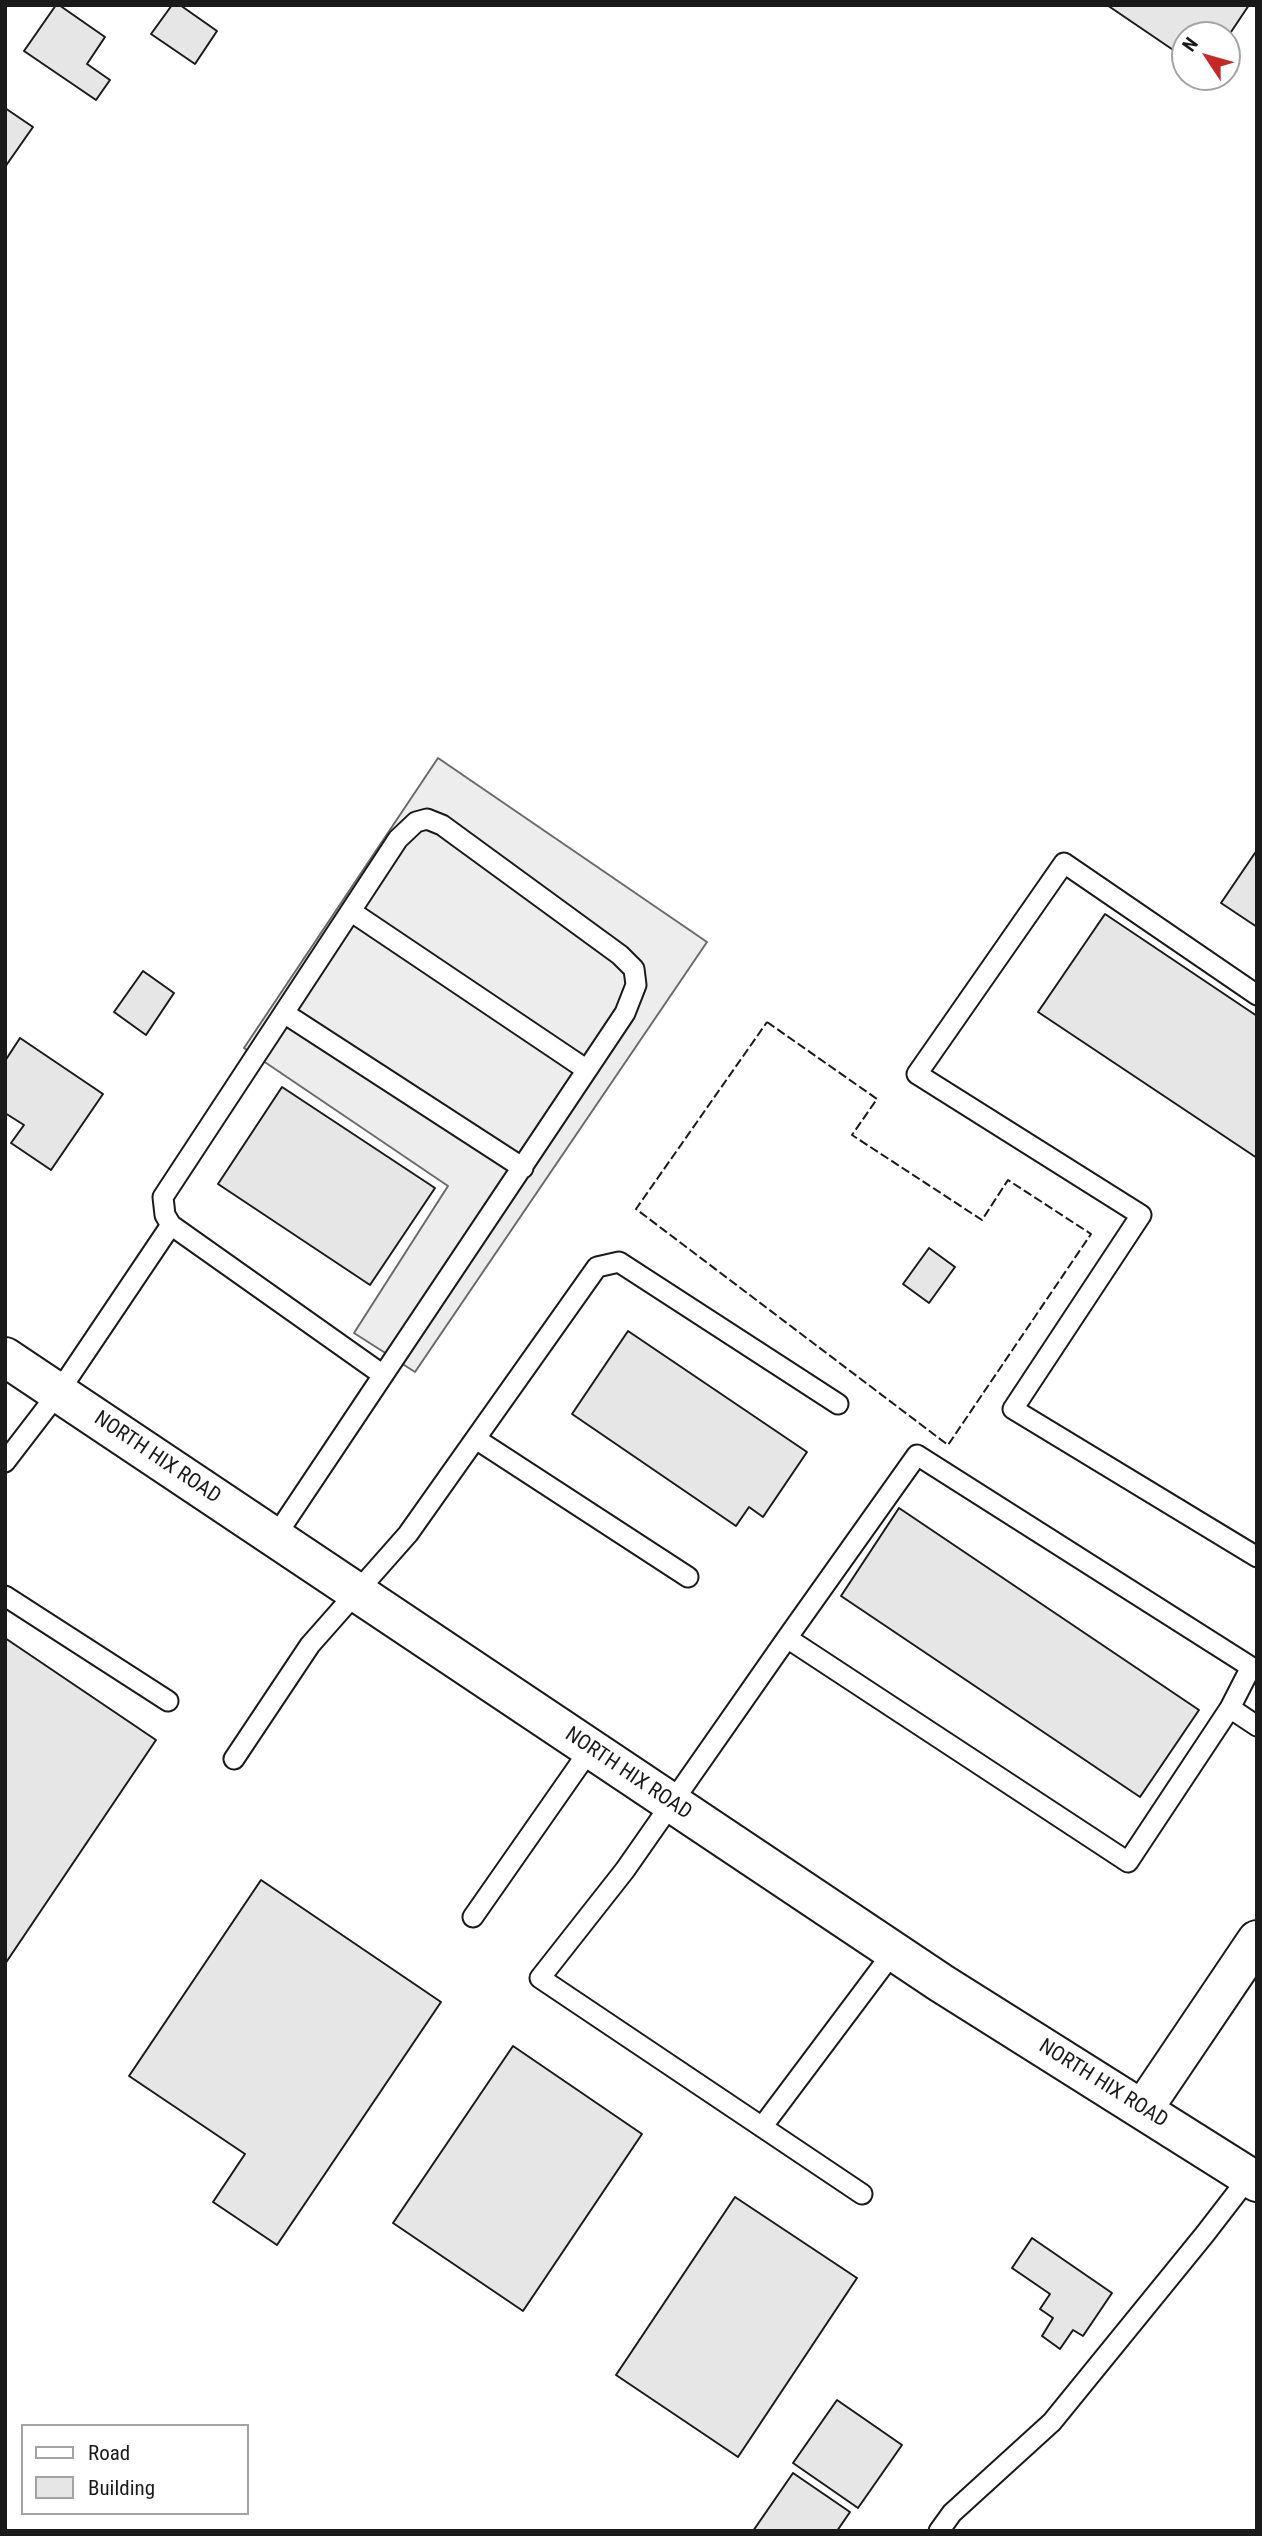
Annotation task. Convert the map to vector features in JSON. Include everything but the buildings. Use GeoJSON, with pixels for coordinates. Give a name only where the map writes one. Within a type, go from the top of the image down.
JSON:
{"type":"FeatureCollection","features":[{"type":"Feature","properties":{"kind":"street","name":"NORTH HIX ROAD"},"geometry":{"type":"LineString","coordinates":[[5,1357],[894,1951],[1253,2179]]}},
{"type":"Feature","properties":{"kind":"street"},"geometry":{"type":"LineString","coordinates":[[1143,2109],[1257,1940]]}},
{"type":"Feature","properties":{"kind":"lane"},"geometry":{"type":"LineString","coordinates":[[275,1537],[523,1168],[630,1004],[636,985],[634,969],[620,955],[442,825],[427,819],[407,829],[163,1197],[163,1206],[171,1225],[383,1375]]}},
{"type":"Feature","properties":{"kind":"lane"},"geometry":{"type":"LineString","coordinates":[[1257,995],[1064,863],[917,1074],[1141,1215],[1013,1409],[1257,1558]]}},
{"type":"Feature","properties":{"kind":"lane"},"geometry":{"type":"LineString","coordinates":[[352,912],[587,1070]]}},
{"type":"Feature","properties":{"kind":"lane"},"geometry":{"type":"LineString","coordinates":[[284,1013],[523,1168]]}},
{"type":"Feature","properties":{"kind":"lane"},"geometry":{"type":"LineString","coordinates":[[5,1462],[58,1393],[171,1225]]}},
{"type":"Feature","properties":{"kind":"lane"},"geometry":{"type":"LineString","coordinates":[[234,1759],[310,1645],[408,1534],[597,1267],[619,1262],[838,1404]]}},
{"type":"Feature","properties":{"kind":"lane"},"geometry":{"type":"LineString","coordinates":[[476,1438],[688,1577]]}},
{"type":"Feature","properties":{"kind":"lane"},"geometry":{"type":"LineString","coordinates":[[787,1638],[1128,1862],[1230,1708],[1254,1661],[917,1455],[787,1638],[671,1802],[625,1870],[540,1978],[862,2194]]}},
{"type":"Feature","properties":{"kind":"lane"},"geometry":{"type":"LineString","coordinates":[[5,1596],[168,1701]]}},
{"type":"Feature","properties":{"kind":"lane"},"geometry":{"type":"LineString","coordinates":[[1230,1708],[1257,1726]]}},
{"type":"Feature","properties":{"kind":"lane"},"geometry":{"type":"LineString","coordinates":[[473,1917],[591,1748]]}},
{"type":"Feature","properties":{"kind":"lane"},"geometry":{"type":"LineString","coordinates":[[762,2127],[894,1951]]}},
{"type":"Feature","properties":{"kind":"lane"},"geometry":{"type":"LineString","coordinates":[[939,2531],[952,2513],[1052,2422],[1253,2179]]}},
{"type":"Feature","properties":{"kind":"shaded area"},"geometry":{"type":"Polygon","coordinates":[[[438,758],[707,942],[415,1372],[354,1333],[448,1186],[244,1048],[438,758]]]}},
{"type":"Feature","properties":{"kind":"fence"},"geometry":{"type":"LineString","coordinates":[[767,1022],[877,1099],[852,1135],[982,1220],[1008,1180],[1091,1234],[948,1445],[636,1209],[767,1022]]}}]}
